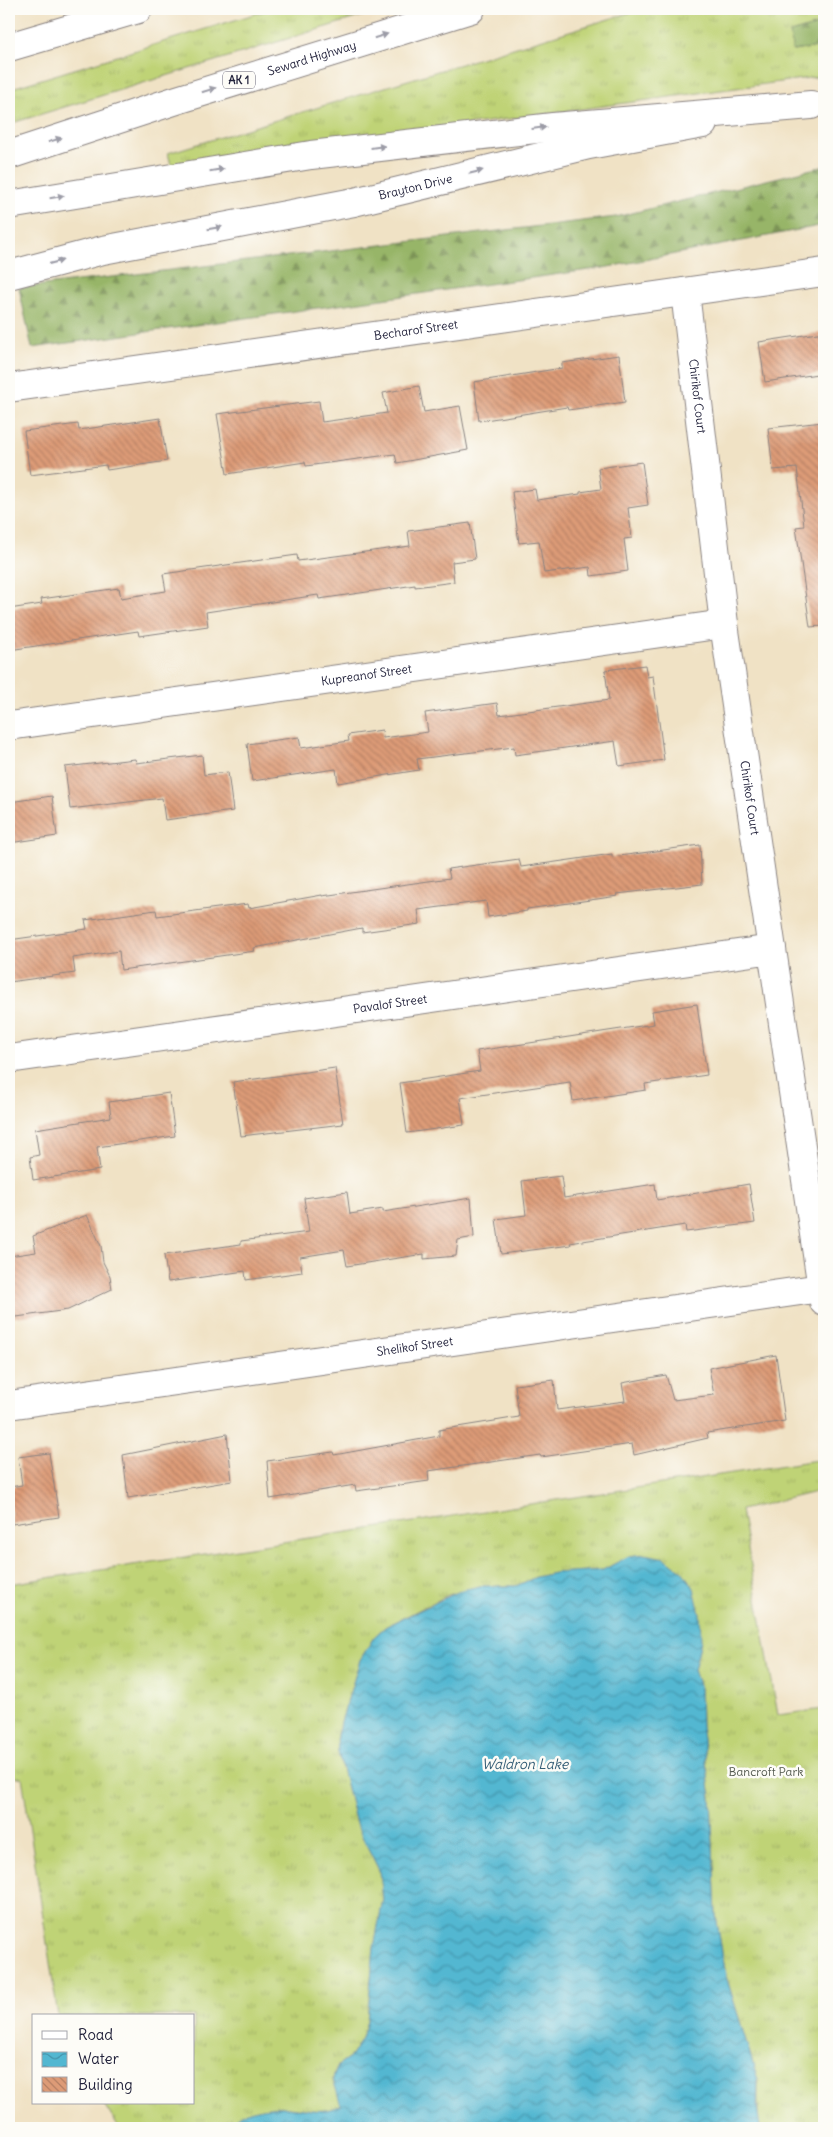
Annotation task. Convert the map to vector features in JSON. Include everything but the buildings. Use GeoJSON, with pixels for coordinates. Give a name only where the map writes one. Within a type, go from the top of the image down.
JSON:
{"type":"FeatureCollection","features":[{"type":"Feature","properties":{"kind":"main road"},"geometry":{"type":"LineString","coordinates":[[9,47],[94,9]]}},
{"type":"Feature","properties":{"kind":"main road"},"geometry":{"type":"LineString","coordinates":[[9,47],[138,9]]}},
{"type":"Feature","properties":{"kind":"main road","name":"Seward Highway"},"geometry":{"type":"LineString","coordinates":[[9,156],[177,100],[471,9]]}},
{"type":"Feature","properties":{"kind":"main road"},"geometry":{"type":"LineString","coordinates":[[9,205],[311,155],[553,127],[818,104]]}},
{"type":"Feature","properties":{"kind":"main road","name":"Brayton Drive"},"geometry":{"type":"LineString","coordinates":[[9,275],[103,250],[354,202],[589,145],[818,104]]}},
{"type":"Feature","properties":{"kind":"main road","name":"Becharof Street"},"geometry":{"type":"LineString","coordinates":[[9,388],[824,272]]}},
{"type":"Feature","properties":{"kind":"main road","name":"Chirikof Court"},"geometry":{"type":"LineString","coordinates":[[685,292],[724,624],[823,1295]]}},
{"type":"Feature","properties":{"kind":"main road","name":"Kupreanof Street"},"geometry":{"type":"LineString","coordinates":[[9,726],[724,624]]}},
{"type":"Feature","properties":{"kind":"main road","name":"Pavalof Street"},"geometry":{"type":"LineString","coordinates":[[9,1059],[772,949]]}},
{"type":"Feature","properties":{"kind":"main road","name":"Shelikof Street"},"geometry":{"type":"LineString","coordinates":[[9,1405],[823,1295]]}},
{"type":"Feature","properties":{"kind":"green space"},"geometry":{"type":"Polygon","coordinates":[[[271,9],[385,9],[9,124],[9,89],[271,9]]]}},
{"type":"Feature","properties":{"kind":"green space"},"geometry":{"type":"Polygon","coordinates":[[[642,9],[824,9],[824,23],[791,33],[793,51],[824,46],[824,76],[171,165],[168,153],[642,9]]]}},
{"type":"Feature","properties":{"kind":"green space"},"geometry":{"type":"Polygon","coordinates":[[[824,23],[824,46],[793,51],[790,33],[824,23]]]}},
{"type":"Feature","properties":{"kind":"green space"},"geometry":{"type":"Polygon","coordinates":[[[824,166],[824,225],[603,268],[32,348],[19,288],[616,217],[824,166]]]}},
{"type":"Feature","properties":{"kind":"green space","name":"Bancroft Park"},"geometry":{"type":"Polygon","coordinates":[[[824,1459],[824,1490],[741,1510],[778,1715],[824,1709],[824,2128],[760,2128],[758,2124],[758,2080],[726,1976],[716,1916],[711,1798],[701,1725],[700,1688],[694,1670],[701,1640],[644,1554],[629,1556],[603,1570],[555,1573],[536,1577],[516,1586],[480,1586],[448,1595],[385,1627],[374,1637],[360,1660],[337,1735],[338,1752],[356,1824],[380,1872],[383,1899],[374,1948],[367,2021],[362,2038],[351,2056],[338,2065],[333,2079],[342,2105],[327,2110],[283,2107],[260,2108],[238,2117],[227,2128],[119,2128],[104,2104],[195,2104],[195,2014],[58,2014],[22,1777],[9,1778],[9,1584],[824,1459]]]}},
{"type":"Feature","properties":{"kind":"water","name":"Waldron Lake"},"geometry":{"type":"Polygon","coordinates":[[[644,1554],[665,1558],[682,1571],[694,1588],[700,1614],[701,1640],[694,1670],[700,1688],[701,1725],[711,1798],[716,1916],[726,1976],[758,2080],[757,2107],[760,2128],[227,2128],[244,2113],[259,2108],[283,2107],[327,2110],[341,2105],[333,2079],[338,2065],[351,2056],[362,2038],[367,2021],[374,1948],[383,1899],[380,1872],[356,1824],[338,1752],[337,1735],[360,1660],[374,1637],[385,1627],[462,1590],[480,1586],[516,1586],[536,1577],[555,1573],[603,1570],[629,1556],[644,1554]]]}}]}
